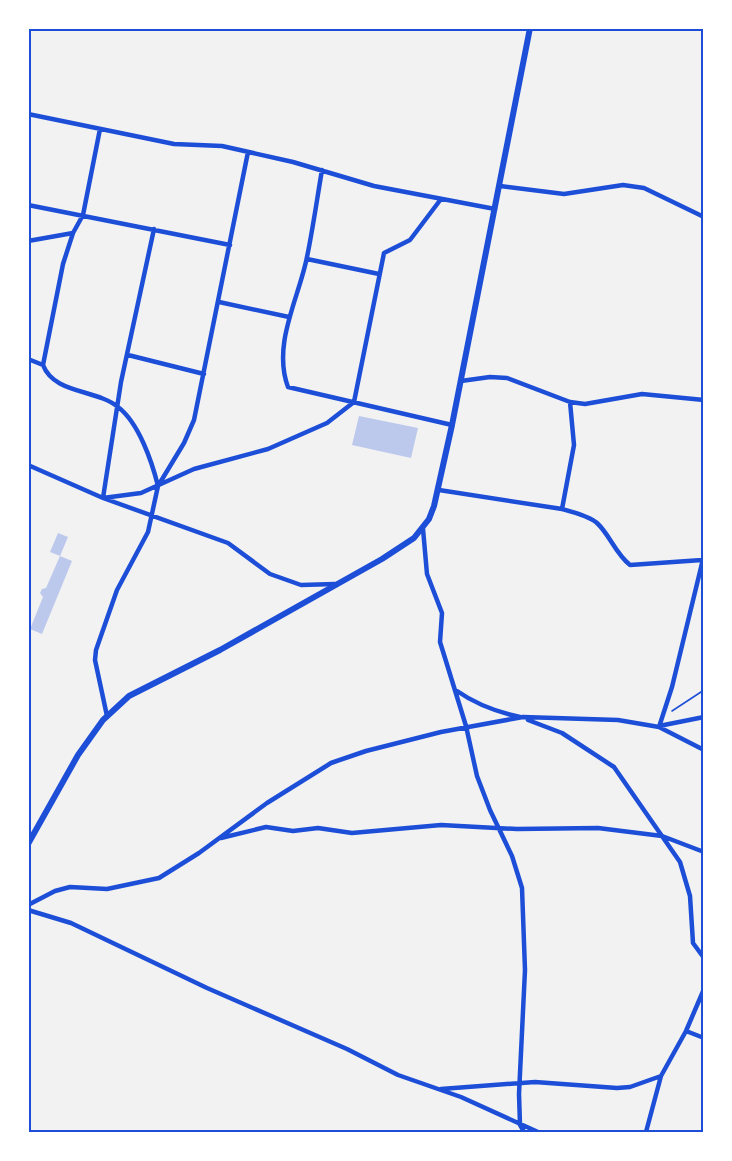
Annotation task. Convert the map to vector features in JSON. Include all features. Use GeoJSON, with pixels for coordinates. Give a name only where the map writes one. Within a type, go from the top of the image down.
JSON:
{"type":"FeatureCollection","features":[{"type":"Feature","properties":{"kind":"street"},"geometry":{"type":"LineString","coordinates":[[28,844],[78,755],[106,716],[129,696],[220,650],[339,584],[403,546],[423,529],[439,490],[530,28]]}},
{"type":"Feature","properties":{"kind":"street"},"geometry":{"type":"LineString","coordinates":[[28,114],[174,144],[206,144],[248,152],[322,170],[374,186],[496,209]]}},
{"type":"Feature","properties":{"kind":"street"},"geometry":{"type":"LineString","coordinates":[[100,129],[83,215],[73,233],[52,310],[43,365],[47,376],[59,384],[94,395],[119,407],[143,443],[158,486]]}},
{"type":"Feature","properties":{"kind":"street"},"geometry":{"type":"LineString","coordinates":[[106,716],[95,660],[96,650],[117,590],[143,544],[158,486],[184,443],[194,420],[248,152]]}},
{"type":"Feature","properties":{"kind":"street"},"geometry":{"type":"LineString","coordinates":[[322,170],[307,259],[289,317],[284,366],[288,387],[452,425]]}},
{"type":"Feature","properties":{"kind":"street"},"geometry":{"type":"LineString","coordinates":[[500,186],[564,194],[623,185],[644,189],[704,217]]}},
{"type":"Feature","properties":{"kind":"street"},"geometry":{"type":"LineString","coordinates":[[103,498],[129,496],[158,486],[194,468],[268,449],[327,423],[354,402],[384,253],[410,240],[441,199]]}},
{"type":"Feature","properties":{"kind":"street"},"geometry":{"type":"LineString","coordinates":[[28,205],[231,245]]}},
{"type":"Feature","properties":{"kind":"street"},"geometry":{"type":"LineString","coordinates":[[103,498],[119,407],[119,390],[154,229]]}},
{"type":"Feature","properties":{"kind":"street"},"geometry":{"type":"LineString","coordinates":[[28,241],[73,233]]}},
{"type":"Feature","properties":{"kind":"street"},"geometry":{"type":"LineString","coordinates":[[307,259],[379,274]]}},
{"type":"Feature","properties":{"kind":"street"},"geometry":{"type":"LineString","coordinates":[[219,302],[289,317]]}},
{"type":"Feature","properties":{"kind":"street"},"geometry":{"type":"LineString","coordinates":[[128,355],[204,374]]}},
{"type":"Feature","properties":{"kind":"street"},"geometry":{"type":"LineString","coordinates":[[28,359],[43,365]]}},
{"type":"Feature","properties":{"kind":"street"},"geometry":{"type":"LineString","coordinates":[[461,381],[490,376],[507,378],[570,402],[585,404],[642,394],[704,400]]}},
{"type":"Feature","properties":{"kind":"street"},"geometry":{"type":"LineString","coordinates":[[562,509],[574,451],[575,426],[570,402]]}},
{"type":"Feature","properties":{"kind":"street"},"geometry":{"type":"LineString","coordinates":[[28,465],[103,498],[228,543],[270,574],[301,585],[339,584]]}},
{"type":"Feature","properties":{"kind":"street"},"geometry":{"type":"LineString","coordinates":[[439,490],[562,509],[597,523],[618,555],[630,565],[703,558],[672,687],[659,726]]}},
{"type":"Feature","properties":{"kind":"street"},"geometry":{"type":"LineString","coordinates":[[423,529],[427,574],[442,613],[440,642],[466,726],[477,776],[518,872],[522,897],[525,970],[519,1083],[520,1125],[524,1132]]}},
{"type":"Feature","properties":{"kind":"street"},"geometry":{"type":"LineString","coordinates":[[456,691],[473,702],[495,711],[523,717],[562,733],[601,756],[614,767],[643,812],[672,848],[687,880],[693,943],[703,956]]}},
{"type":"Feature","properties":{"kind":"street"},"geometry":{"type":"LineString","coordinates":[[28,905],[47,894],[69,887],[107,889],[159,878],[302,780],[344,757],[466,726],[523,717],[618,720],[659,726],[704,717]]}},
{"type":"Feature","properties":{"kind":"street"},"geometry":{"type":"LineString","coordinates":[[659,726],[704,750]]}},
{"type":"Feature","properties":{"kind":"street"},"geometry":{"type":"LineString","coordinates":[[218,839],[257,827],[294,831],[318,828],[352,833],[441,825],[498,828],[598,828],[630,830],[662,836],[704,852]]}},
{"type":"Feature","properties":{"kind":"street"},"geometry":{"type":"LineString","coordinates":[[28,910],[70,923],[207,988],[347,1048],[398,1075],[471,1101],[538,1132]]}},
{"type":"Feature","properties":{"kind":"street"},"geometry":{"type":"LineString","coordinates":[[646,1132],[661,1076],[686,1031],[704,989]]}},
{"type":"Feature","properties":{"kind":"street"},"geometry":{"type":"LineString","coordinates":[[686,1031],[704,1038]]}},
{"type":"Feature","properties":{"kind":"street"},"geometry":{"type":"LineString","coordinates":[[438,1089],[535,1082],[617,1088],[630,1087],[661,1076]]}},
{"type":"Feature","properties":{"kind":"path"},"geometry":{"type":"LineString","coordinates":[[663,716],[704,690]]}},
{"type":"Feature","properties":{"kind":"building"},"geometry":{"type":"Polygon","coordinates":[[[359,416],[418,428],[411,458],[352,445],[359,416]]]}},
{"type":"Feature","properties":{"kind":"building"},"geometry":{"type":"Polygon","coordinates":[[[58,533],[68,537],[60,556],[50,552],[58,533]]]}},
{"type":"Feature","properties":{"kind":"building"},"geometry":{"type":"Polygon","coordinates":[[[60,556],[72,561],[42,634],[30,629],[43,597],[40,593],[46,588],[60,556]]]}}]}
